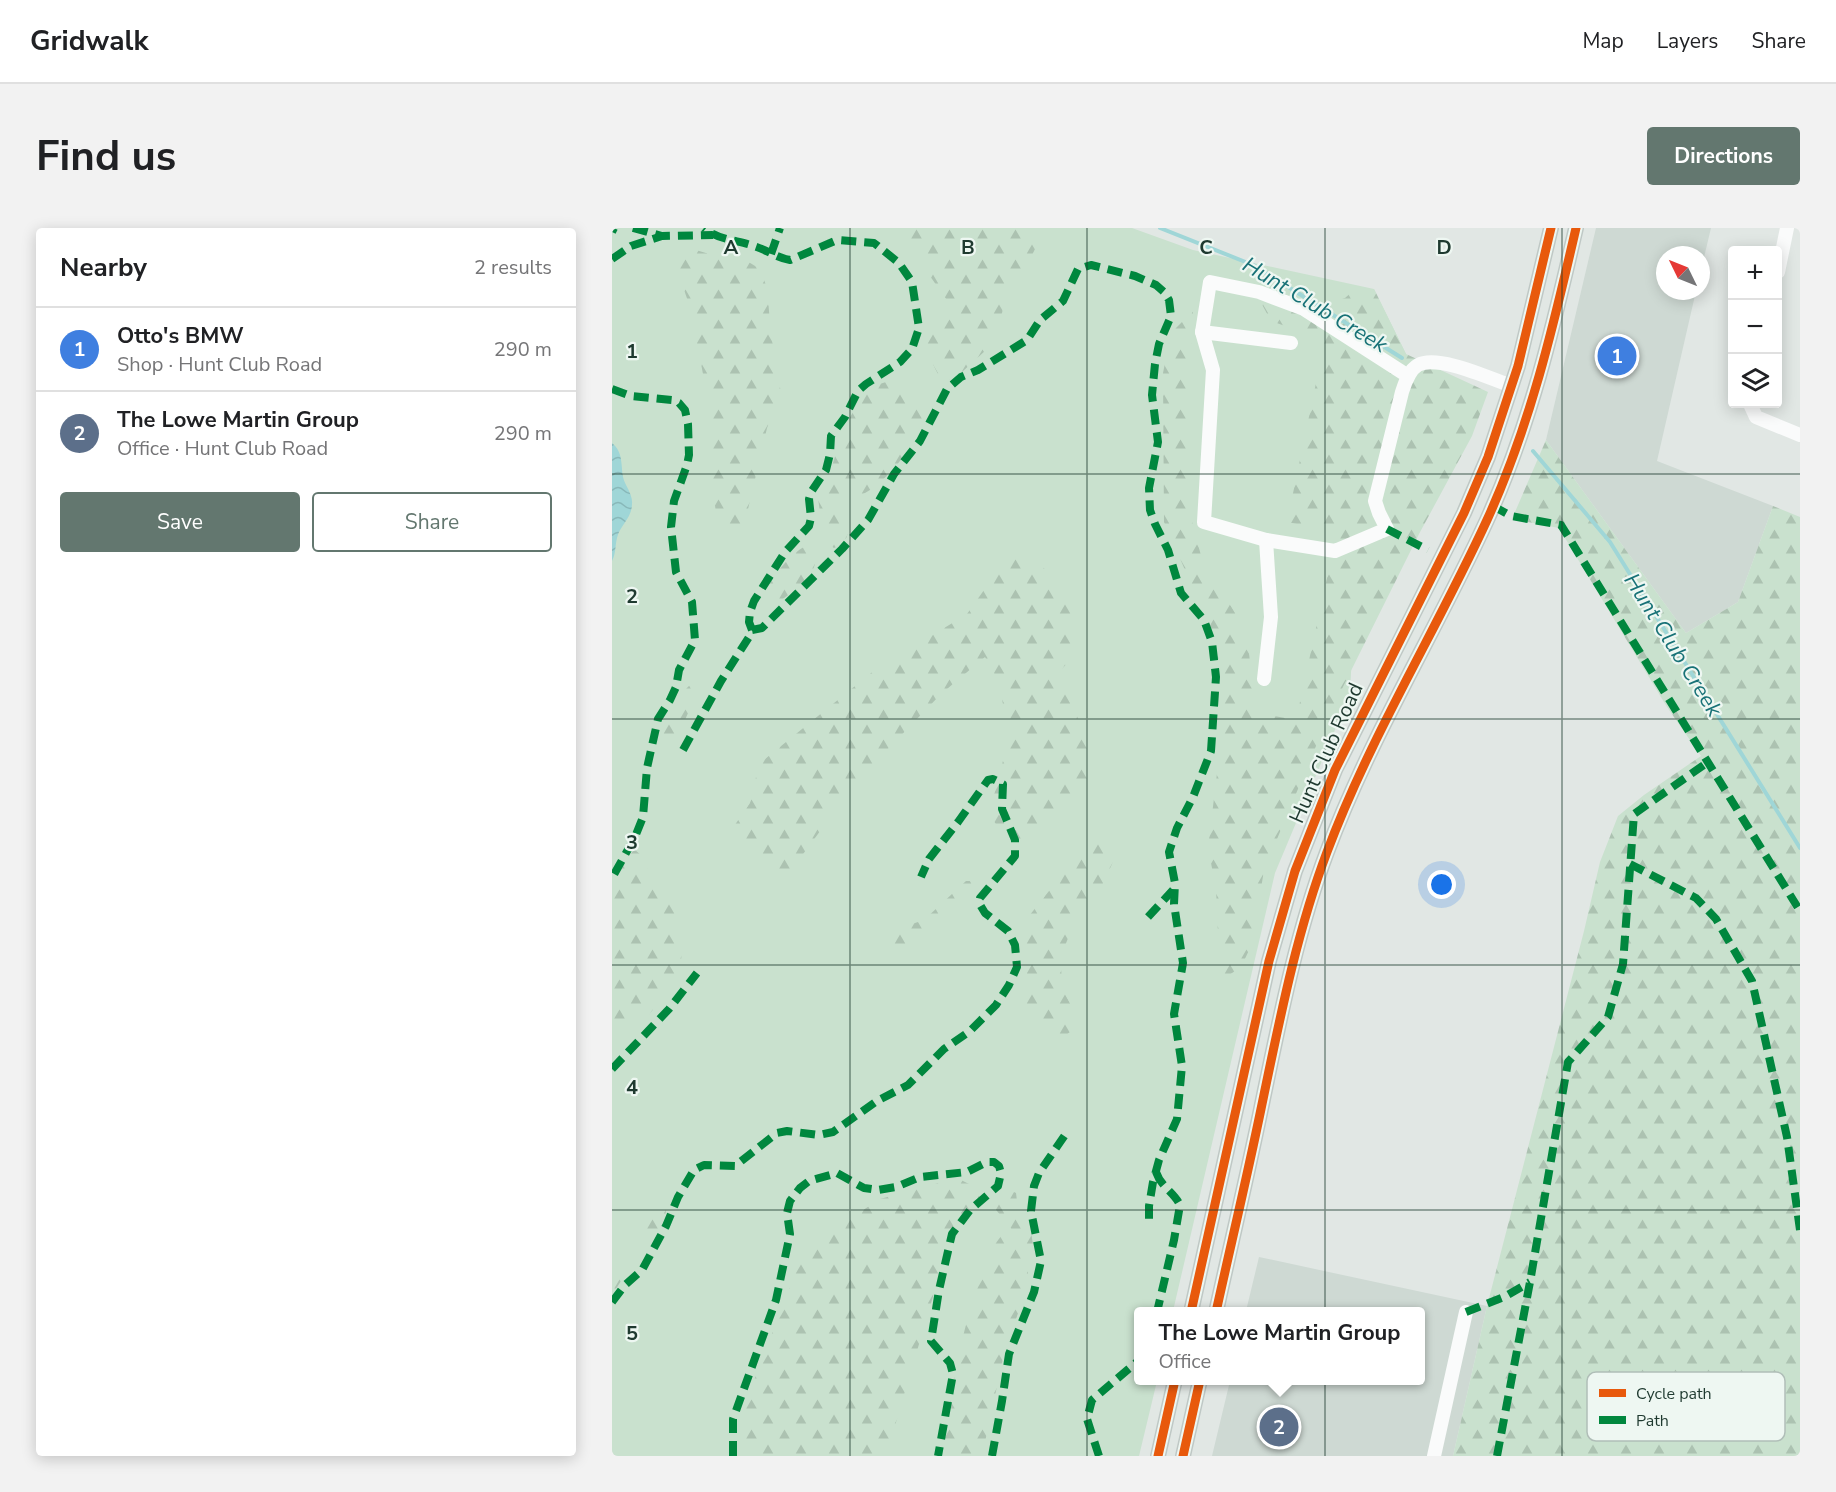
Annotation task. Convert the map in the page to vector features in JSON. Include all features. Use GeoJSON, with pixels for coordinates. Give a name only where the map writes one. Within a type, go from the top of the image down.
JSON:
{"type":"FeatureCollection","features":[{"type":"Feature","properties":{"kind":"main road","name":"Hunt Club Road"},"geometry":{"type":"LineString","coordinates":[[1192,1307],[1269,961],[1295,871],[1347,743],[1464,513],[1497,433],[1512,386],[1551,228]]}},
{"type":"Feature","properties":{"kind":"main road","name":"Hunt Club Road"},"geometry":{"type":"LineString","coordinates":[[1217,1307],[1281,1017],[1319,876],[1356,782],[1487,520],[1521,439],[1542,370],[1576,228]]}},
{"type":"Feature","properties":{"kind":"main road"},"geometry":{"type":"LineString","coordinates":[[1158,1456],[1174,1385]]}},
{"type":"Feature","properties":{"kind":"main road"},"geometry":{"type":"LineString","coordinates":[[1183,1456],[1199,1385]]}},
{"type":"Feature","properties":{"kind":"street"},"geometry":{"type":"LineString","coordinates":[[1782,252],[1787,228]]}},
{"type":"Feature","properties":{"kind":"street"},"geometry":{"type":"LineString","coordinates":[[1408,376],[1304,309],[1259,292],[1210,282],[1202,332],[1213,370],[1204,522],[1266,540],[1335,551],[1388,530],[1375,501],[1408,376],[1418,365],[1430,361],[1443,362],[1512,386]]}},
{"type":"Feature","properties":{"kind":"street"},"geometry":{"type":"LineString","coordinates":[[1202,332],[1292,344]]}},
{"type":"Feature","properties":{"kind":"street"},"geometry":{"type":"LineString","coordinates":[[1752,408],[1756,417],[1800,435]]}},
{"type":"Feature","properties":{"kind":"street"},"geometry":{"type":"LineString","coordinates":[[1264,679],[1271,617],[1266,540]]}},
{"type":"Feature","properties":{"kind":"street"},"geometry":{"type":"LineString","coordinates":[[1434,1456],[1466,1312]]}},
{"type":"Feature","properties":{"kind":"shaded area"},"geometry":{"type":"Polygon","coordinates":[[[1596,228],[1711,228],[1707,246],[1656,246],[1656,300],[1694,300],[1657,461],[1773,506],[1738,602],[1686,633],[1546,440],[1596,228]]]}},
{"type":"Feature","properties":{"kind":"shaded area"},"geometry":{"type":"Polygon","coordinates":[[[1259,1257],[1487,1306],[1453,1456],[1212,1456],[1229,1385],[1425,1385],[1425,1307],[1247,1307],[1259,1257]]]}},
{"type":"Feature","properties":{"kind":"green space"},"geometry":{"type":"Polygon","coordinates":[[[612,228],[1132,228],[1193,250],[1374,289],[1406,354],[1357,545],[1350,694],[1275,873],[1174,1307],[1134,1307],[1134,1385],[1156,1385],[1139,1456],[612,1456],[612,228]]]}},
{"type":"Feature","properties":{"kind":"green space"},"geometry":{"type":"Polygon","coordinates":[[[903,228],[1027,228],[1036,247],[1027,265],[1007,290],[1002,313],[986,350],[962,372],[947,381],[941,380],[930,358],[927,345],[933,320],[949,313],[949,303],[925,269],[903,228]]]}},
{"type":"Feature","properties":{"kind":"green space"},"geometry":{"type":"Polygon","coordinates":[[[686,250],[696,250],[719,257],[742,258],[760,269],[767,288],[771,334],[781,393],[767,428],[745,522],[731,535],[722,530],[716,513],[709,460],[710,410],[690,307],[674,261],[677,254],[686,250]]]}},
{"type":"Feature","properties":{"kind":"green space"},"geometry":{"type":"Polygon","coordinates":[[[1374,289],[1406,354],[1488,392],[1472,436],[1419,534],[1329,715],[1264,870],[1252,944],[1241,967],[1220,981],[1216,888],[1208,848],[1218,765],[1223,683],[1210,627],[1164,522],[1163,373],[1171,333],[1193,311],[1187,503],[1203,563],[1236,614],[1249,653],[1254,699],[1252,712],[1296,720],[1337,532],[1287,522],[1325,340],[1271,321],[1258,297],[1333,302],[1345,298],[1353,291],[1374,289]]]}},
{"type":"Feature","properties":{"kind":"green space"},"geometry":{"type":"Polygon","coordinates":[[[886,382],[921,394],[928,408],[912,444],[895,467],[865,493],[843,499],[838,509],[848,533],[844,544],[834,548],[824,541],[818,498],[831,469],[845,426],[867,388],[886,382]]]}},
{"type":"Feature","properties":{"kind":"green space"},"geometry":{"type":"Polygon","coordinates":[[[1546,440],[1686,633],[1738,602],[1773,506],[1800,517],[1800,1456],[1453,1456],[1487,1306],[1600,862],[1618,816],[1701,756],[1667,707],[1559,528],[1512,519],[1546,440]]]}},
{"type":"Feature","properties":{"kind":"green space"},"geometry":{"type":"Polygon","coordinates":[[[807,545],[813,547],[816,556],[811,573],[799,587],[777,603],[768,602],[763,596],[776,574],[793,555],[807,545]]]}},
{"type":"Feature","properties":{"kind":"green space"},"geometry":{"type":"Polygon","coordinates":[[[1016,554],[1033,558],[1050,574],[1072,615],[1078,652],[1056,675],[1090,742],[1092,770],[1077,797],[1026,843],[1002,833],[989,814],[1009,738],[999,682],[985,657],[941,694],[858,780],[789,873],[773,877],[730,832],[750,803],[759,764],[871,673],[967,614],[994,576],[1016,554]]]}},
{"type":"Feature","properties":{"kind":"green space"},"geometry":{"type":"Polygon","coordinates":[[[701,675],[705,677],[705,685],[689,711],[679,742],[669,746],[662,744],[659,742],[661,732],[673,704],[701,675]]]}},
{"type":"Feature","properties":{"kind":"green space"},"geometry":{"type":"Polygon","coordinates":[[[1105,841],[1115,849],[1112,864],[1098,894],[1086,906],[1073,926],[1060,958],[1063,990],[1075,1013],[1074,1029],[1062,1038],[1050,1032],[1042,1022],[1026,1019],[1027,973],[1022,951],[1025,921],[1081,851],[1105,841]]]}},
{"type":"Feature","properties":{"kind":"green space"},"geometry":{"type":"Polygon","coordinates":[[[634,849],[642,856],[645,866],[662,888],[676,914],[682,939],[681,965],[671,987],[647,1017],[622,1026],[612,1022],[612,895],[619,873],[634,849]]]}},
{"type":"Feature","properties":{"kind":"green space"},"geometry":{"type":"Polygon","coordinates":[[[966,881],[971,881],[974,888],[964,902],[936,930],[914,937],[901,958],[893,956],[888,950],[890,940],[900,928],[924,920],[966,881]]]}},
{"type":"Feature","properties":{"kind":"green space"},"geometry":{"type":"Polygon","coordinates":[[[957,1178],[975,1187],[986,1211],[980,1216],[975,1214],[950,1239],[886,1456],[742,1456],[745,1404],[805,1248],[880,1199],[957,1178]]]}},
{"type":"Feature","properties":{"kind":"green space"},"geometry":{"type":"Polygon","coordinates":[[[1008,1189],[1016,1193],[1017,1201],[1028,1215],[1033,1244],[1026,1246],[993,1206],[997,1198],[1008,1189]]]}},
{"type":"Feature","properties":{"kind":"green space"},"geometry":{"type":"Polygon","coordinates":[[[657,1199],[664,1200],[665,1220],[660,1231],[647,1235],[642,1230],[647,1207],[657,1199]]]}},
{"type":"Feature","properties":{"kind":"green space"},"geometry":{"type":"Polygon","coordinates":[[[1004,1233],[1022,1249],[1028,1266],[1028,1286],[1005,1349],[982,1456],[943,1456],[952,1388],[967,1321],[988,1259],[1004,1233]]]}},
{"type":"Feature","properties":{"kind":"green space"},"geometry":{"type":"Polygon","coordinates":[[[622,1263],[630,1269],[630,1274],[621,1281],[612,1295],[612,1271],[622,1263]]]}},
{"type":"Feature","properties":{"kind":"water"},"geometry":{"type":"Polygon","coordinates":[[[612,443],[620,454],[623,477],[632,504],[616,541],[612,561],[612,443]]]}},
{"type":"Feature","properties":{"kind":"waterway","name":"Hunt Club Creek"},"geometry":{"type":"LineString","coordinates":[[1160,228],[1253,265],[1402,358]]}},
{"type":"Feature","properties":{"kind":"waterway","name":"Hunt Club Creek"},"geometry":{"type":"LineString","coordinates":[[1533,451],[1610,542],[1800,848]]}},
{"type":"Feature","properties":{"kind":"marked path"},"geometry":{"type":"LineString","coordinates":[[612,232],[614,228]]}},
{"type":"Feature","properties":{"kind":"marked path"},"geometry":{"type":"LineString","coordinates":[[633,228],[662,236],[713,235]]}},
{"type":"Feature","properties":{"kind":"marked path"},"geometry":{"type":"LineString","coordinates":[[683,750],[721,681],[749,637],[752,630],[749,622],[750,612],[754,601],[785,552],[809,526],[811,518],[809,499],[811,492],[826,470],[831,436],[845,417],[858,391],[900,362],[912,349],[919,328],[912,282],[899,263],[874,243],[837,240],[790,260],[754,246],[721,237],[704,228]]}},
{"type":"Feature","properties":{"kind":"marked path"},"geometry":{"type":"LineString","coordinates":[[771,254],[780,228]]}},
{"type":"Feature","properties":{"kind":"marked path"},"geometry":{"type":"LineString","coordinates":[[612,259],[631,246],[662,236]]}},
{"type":"Feature","properties":{"kind":"marked path"},"geometry":{"type":"LineString","coordinates":[[752,630],[762,628],[868,520],[894,474],[920,441],[947,389],[961,377],[978,370],[1027,340],[1040,320],[1063,301],[1078,269],[1091,265],[1135,276],[1156,285],[1164,292],[1169,300],[1171,316],[1159,344],[1155,364],[1152,395],[1158,442],[1149,488],[1150,510],[1168,550],[1181,593],[1204,620],[1212,642],[1216,677],[1211,751],[1193,797],[1177,828],[1169,852],[1175,883],[1174,904],[1183,963],[1174,1014],[1182,1066],[1177,1119],[1159,1160],[1153,1182],[1149,1224]]}},
{"type":"Feature","properties":{"kind":"marked path"},"geometry":{"type":"LineString","coordinates":[[612,389],[631,396],[672,400],[679,403],[685,410],[689,455],[674,501],[671,527],[676,572],[692,602],[695,640],[679,670],[676,687],[670,700],[658,719],[647,768],[643,817],[635,837],[612,878]]}},
{"type":"Feature","properties":{"kind":"marked path"},"geometry":{"type":"LineString","coordinates":[[1493,506],[1511,516],[1561,525],[1800,911]]}},
{"type":"Feature","properties":{"kind":"marked path"},"geometry":{"type":"LineString","coordinates":[[1387,529],[1428,550]]}},
{"type":"Feature","properties":{"kind":"marked path"},"geometry":{"type":"LineString","coordinates":[[1497,1456],[1568,1062],[1608,1017],[1623,964],[1634,814],[1708,762]]}},
{"type":"Feature","properties":{"kind":"marked path"},"geometry":{"type":"LineString","coordinates":[[612,1302],[625,1285],[642,1270],[694,1170],[704,1165],[735,1166],[777,1133],[787,1131],[819,1135],[833,1132],[877,1101],[908,1085],[944,1049],[970,1031],[996,1005],[1017,967],[1015,945],[1008,931],[985,913],[979,903],[980,898],[1015,856],[1015,840],[1002,809],[1003,784],[993,779],[988,780],[929,859],[921,877]]}},
{"type":"Feature","properties":{"kind":"marked path"},"geometry":{"type":"LineString","coordinates":[[1630,864],[1696,898],[1716,919],[1752,981],[1787,1137],[1800,1230]]}},
{"type":"Feature","properties":{"kind":"marked path"},"geometry":{"type":"LineString","coordinates":[[1148,917],[1173,890]]}},
{"type":"Feature","properties":{"kind":"marked path"},"geometry":{"type":"LineString","coordinates":[[612,1069],[669,1009],[697,973]]}},
{"type":"Feature","properties":{"kind":"marked path"},"geometry":{"type":"LineString","coordinates":[[992,1456],[1009,1354],[1034,1292],[1041,1261],[1031,1211],[1034,1186],[1039,1173],[1065,1135]]}},
{"type":"Feature","properties":{"kind":"marked path"},"geometry":{"type":"LineString","coordinates":[[733,1456],[733,1419],[776,1300],[790,1234],[787,1213],[790,1201],[800,1188],[809,1181],[837,1173],[864,1188],[878,1190],[896,1187],[920,1177],[967,1172],[987,1162],[994,1162],[999,1166],[1001,1173],[998,1186],[970,1210],[952,1234],[939,1290],[931,1341],[950,1363],[953,1374],[938,1456]]}},
{"type":"Feature","properties":{"kind":"marked path"},"geometry":{"type":"LineString","coordinates":[[1156,1172],[1161,1182],[1180,1205],[1158,1307]]}},
{"type":"Feature","properties":{"kind":"marked path"},"geometry":{"type":"LineString","coordinates":[[1466,1312],[1504,1297],[1530,1282]]}},
{"type":"Feature","properties":{"kind":"marked path"},"geometry":{"type":"LineString","coordinates":[[1099,1456],[1087,1419],[1092,1400],[1134,1364]]}},
{"type":"Feature","properties":{"kind":"cycle path"},"geometry":{"type":"LineString","coordinates":[[1192,1307],[1269,961],[1295,871],[1335,770],[1464,513],[1488,457],[1518,366],[1551,228]]}},
{"type":"Feature","properties":{"kind":"cycle path"},"geometry":{"type":"LineString","coordinates":[[1217,1307],[1289,979],[1316,883],[1344,809],[1363,767],[1467,561],[1502,485],[1539,376],[1576,228]]}},
{"type":"Feature","properties":{"kind":"cycle path"},"geometry":{"type":"LineString","coordinates":[[1158,1456],[1174,1385]]}},
{"type":"Feature","properties":{"kind":"cycle path"},"geometry":{"type":"LineString","coordinates":[[1183,1456],[1199,1385]]}},
{"type":"Feature","properties":{"kind":"place","name":"Otto's BMW"},"geometry":{"type":"Point","coordinates":[1617,356]}},
{"type":"Feature","properties":{"kind":"place","name":"The Lowe Martin Group"},"geometry":{"type":"Point","coordinates":[1279,1427]}}]}
